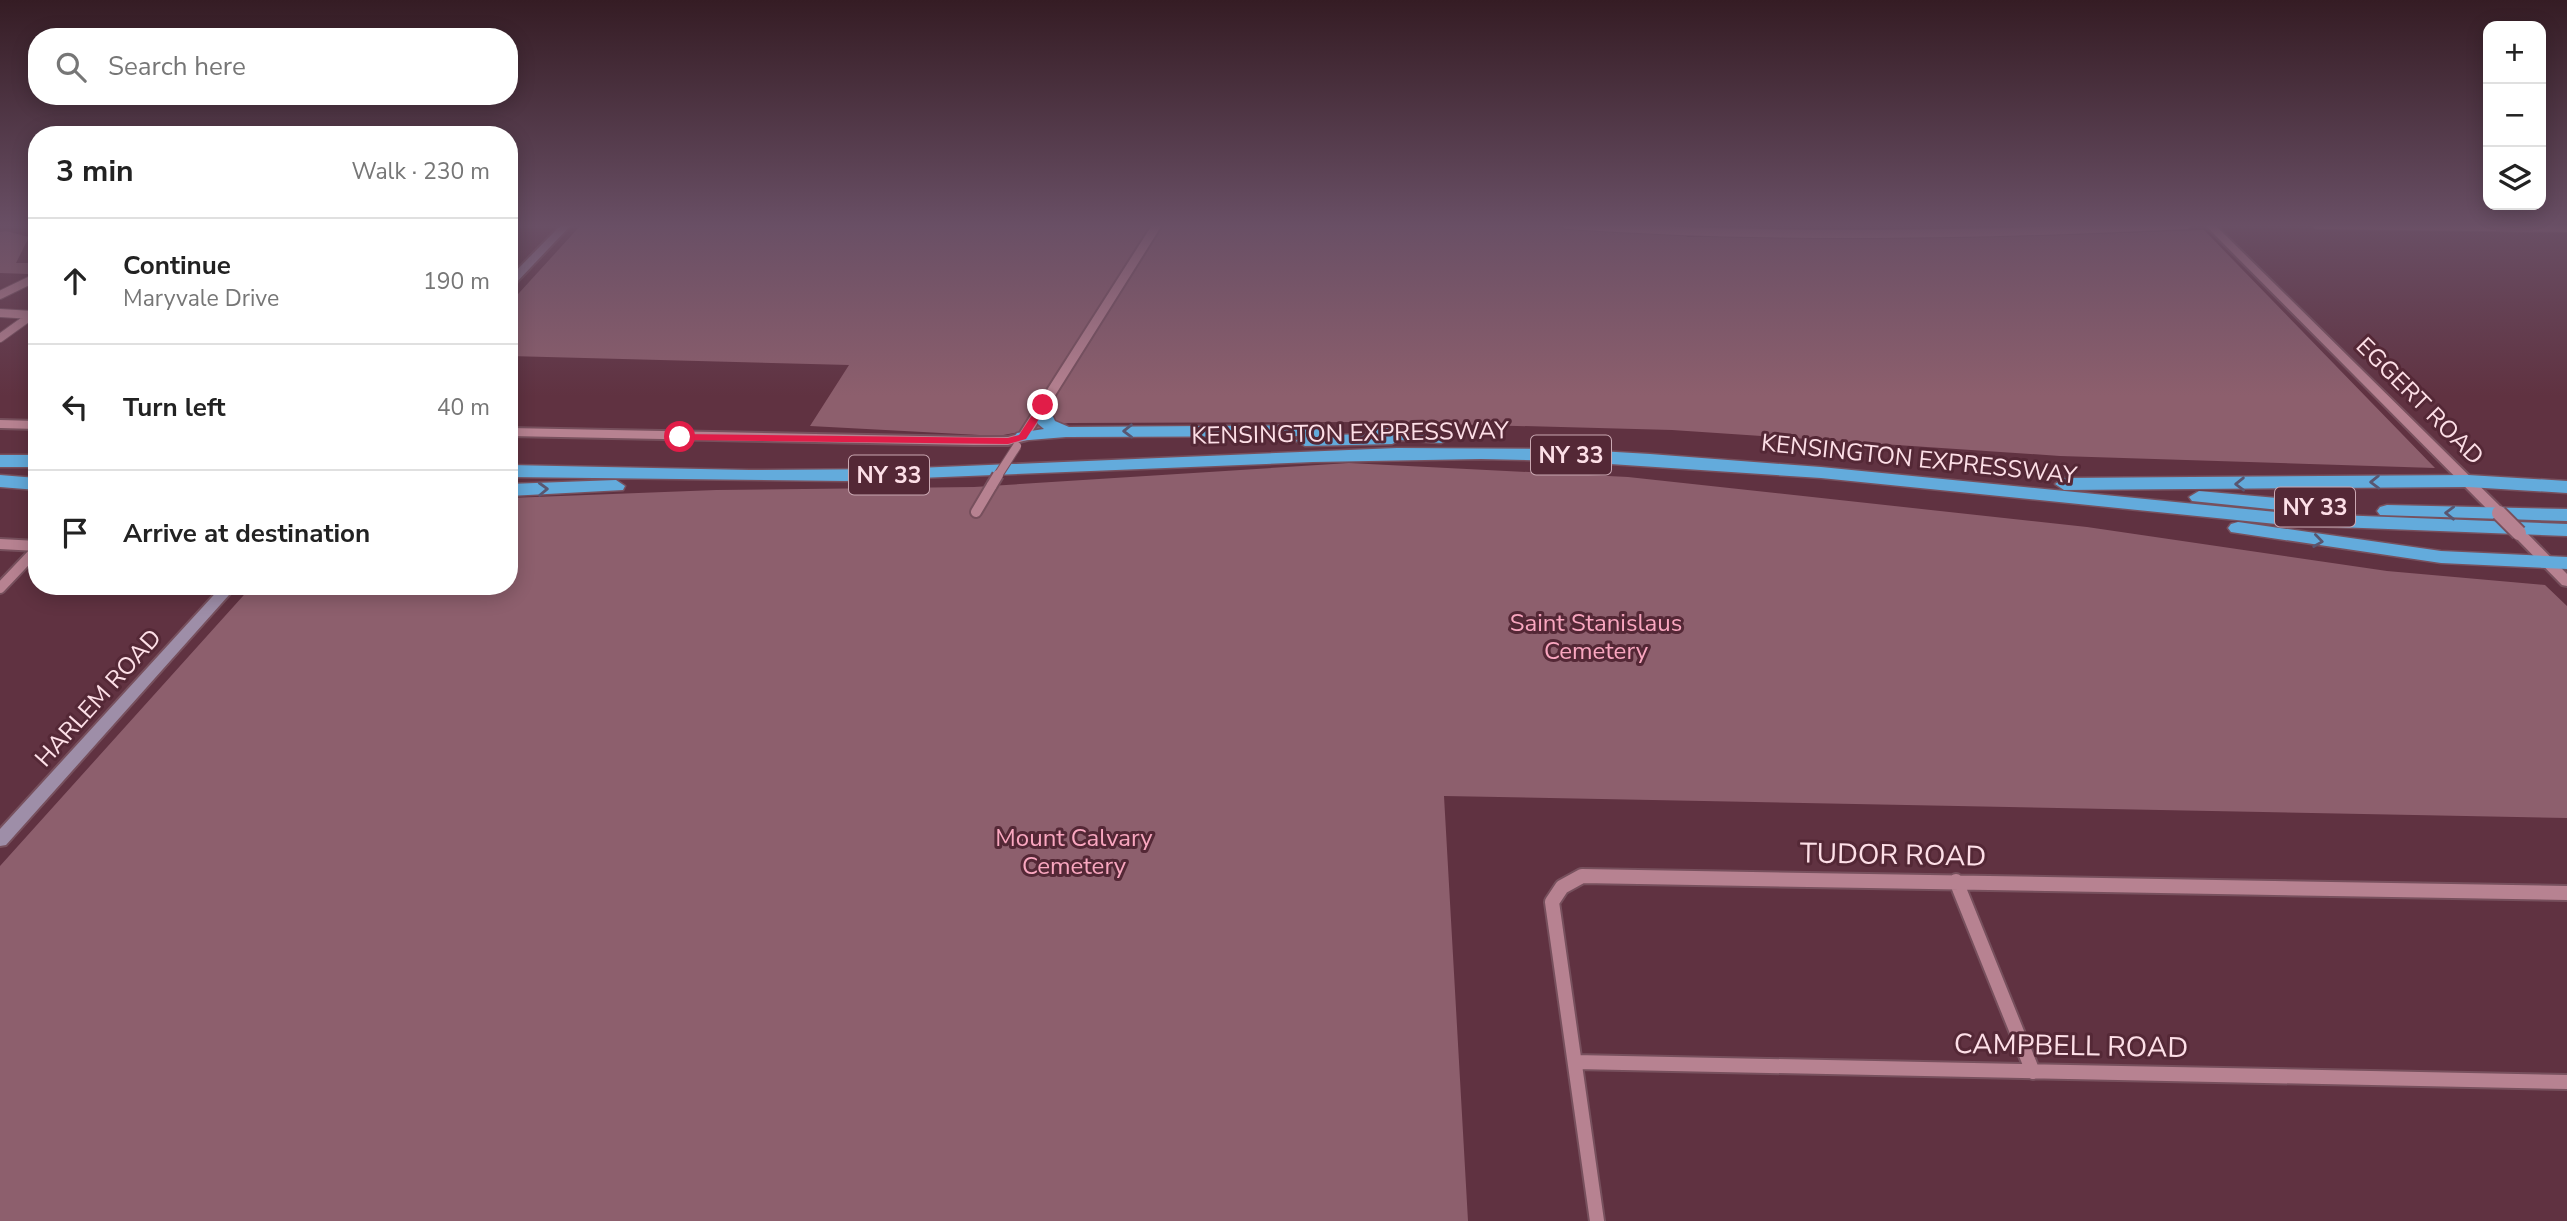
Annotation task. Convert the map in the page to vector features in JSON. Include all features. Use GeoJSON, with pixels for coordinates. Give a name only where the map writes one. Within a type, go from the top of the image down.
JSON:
{"type":"FeatureCollection","features":[{"type":"Feature","properties":{"kind":"highway"},"geometry":{"type":"LineString","coordinates":[[1041,408],[1046,424],[1066,432]]}},
{"type":"Feature","properties":{"kind":"highway"},"geometry":{"type":"LineString","coordinates":[[1020,441],[1066,432],[1340,430],[1441,438]]}},
{"type":"Feature","properties":{"kind":"highway","name":"KENSINGTON EXPRESSWAY"},"geometry":{"type":"LineString","coordinates":[[518,457],[824,463],[1345,439],[1441,438],[1662,446],[2303,506],[2387,511],[2567,515]]}},
{"type":"Feature","properties":{"kind":"highway"},"geometry":{"type":"LineString","coordinates":[[0,446],[28,447]]}},
{"type":"Feature","properties":{"kind":"highway","name":"KENSINGTON EXPRESSWAY"},"geometry":{"type":"LineString","coordinates":[[518,471],[770,476],[895,475],[1318,455],[1495,452],[1717,463],[2279,519],[2430,527],[2567,530]]}},
{"type":"Feature","properties":{"kind":"highway"},"geometry":{"type":"LineString","coordinates":[[0,461],[28,461]]}},
{"type":"Feature","properties":{"kind":"highway"},"geometry":{"type":"LineString","coordinates":[[518,490],[667,484],[770,476]]}},
{"type":"Feature","properties":{"kind":"highway"},"geometry":{"type":"LineString","coordinates":[[0,481],[28,483]]}},
{"type":"Feature","properties":{"kind":"highway"},"geometry":{"type":"LineString","coordinates":[[2064,484],[2567,486]]}},
{"type":"Feature","properties":{"kind":"highway"},"geometry":{"type":"LineString","coordinates":[[2091,501],[2284,536],[2407,554],[2554,562]]}},
{"type":"Feature","properties":{"kind":"main road","name":"HARLEM ROAD"},"geometry":{"type":"LineString","coordinates":[[2,836],[222,595]]}},
{"type":"Feature","properties":{"kind":"street"},"geometry":{"type":"LineString","coordinates":[[0,295],[27,282]]}},
{"type":"Feature","properties":{"kind":"street"},"geometry":{"type":"LineString","coordinates":[[976,512],[1121,282]]}},
{"type":"Feature","properties":{"kind":"street","name":"EGGERT ROAD"},"geometry":{"type":"LineString","coordinates":[[2267,282],[2471,484],[2554,562],[2567,582]]}},
{"type":"Feature","properties":{"kind":"street"},"geometry":{"type":"LineString","coordinates":[[0,313],[28,315]]}},
{"type":"Feature","properties":{"kind":"street"},"geometry":{"type":"LineString","coordinates":[[0,338],[28,320]]}},
{"type":"Feature","properties":{"kind":"street"},"geometry":{"type":"LineString","coordinates":[[0,424],[28,425]]}},
{"type":"Feature","properties":{"kind":"street"},"geometry":{"type":"LineString","coordinates":[[518,432],[1020,441]]}},
{"type":"Feature","properties":{"kind":"street"},"geometry":{"type":"LineString","coordinates":[[0,544],[28,546]]}},
{"type":"Feature","properties":{"kind":"street"},"geometry":{"type":"LineString","coordinates":[[0,588],[28,557]]}},
{"type":"Feature","properties":{"kind":"street","name":"TUDOR ROAD"},"geometry":{"type":"LineString","coordinates":[[1597,1221],[1552,902],[1556,892],[1575,877],[1588,874],[2567,893]]}},
{"type":"Feature","properties":{"kind":"street"},"geometry":{"type":"LineString","coordinates":[[1956,881],[2033,1072]]}},
{"type":"Feature","properties":{"kind":"street","name":"CAMPBELL ROAD"},"geometry":{"type":"LineString","coordinates":[[1575,1062],[2567,1082]]}},
{"type":"Feature","properties":{"kind":"green space"},"geometry":{"type":"Polygon","coordinates":[[[529,282],[2254,282],[2435,468],[2060,456],[1672,430],[1367,422],[1068,423],[998,436],[810,426],[849,365],[518,356],[518,294],[529,282]]]}},
{"type":"Feature","properties":{"kind":"green space","name":"Mount Calvary Cemetery"},"geometry":{"type":"Polygon","coordinates":[[[1349,463],[1628,477],[2087,527],[2387,571],[2545,585],[2567,606],[2567,818],[1444,796],[1468,1221],[0,1221],[0,866],[244,595],[518,595],[518,498],[716,490],[974,487],[1349,463]]]}},
{"type":"Feature","properties":{"kind":"route"},"geometry":{"type":"LineString","coordinates":[[680,437],[1008,441],[1023,437],[1043,405]]}},
{"type":"Feature","properties":{"kind":"park label","name":"Saint Stanislaus Cemetery"},"geometry":{"type":"Point","coordinates":[1596,637]}}]}
